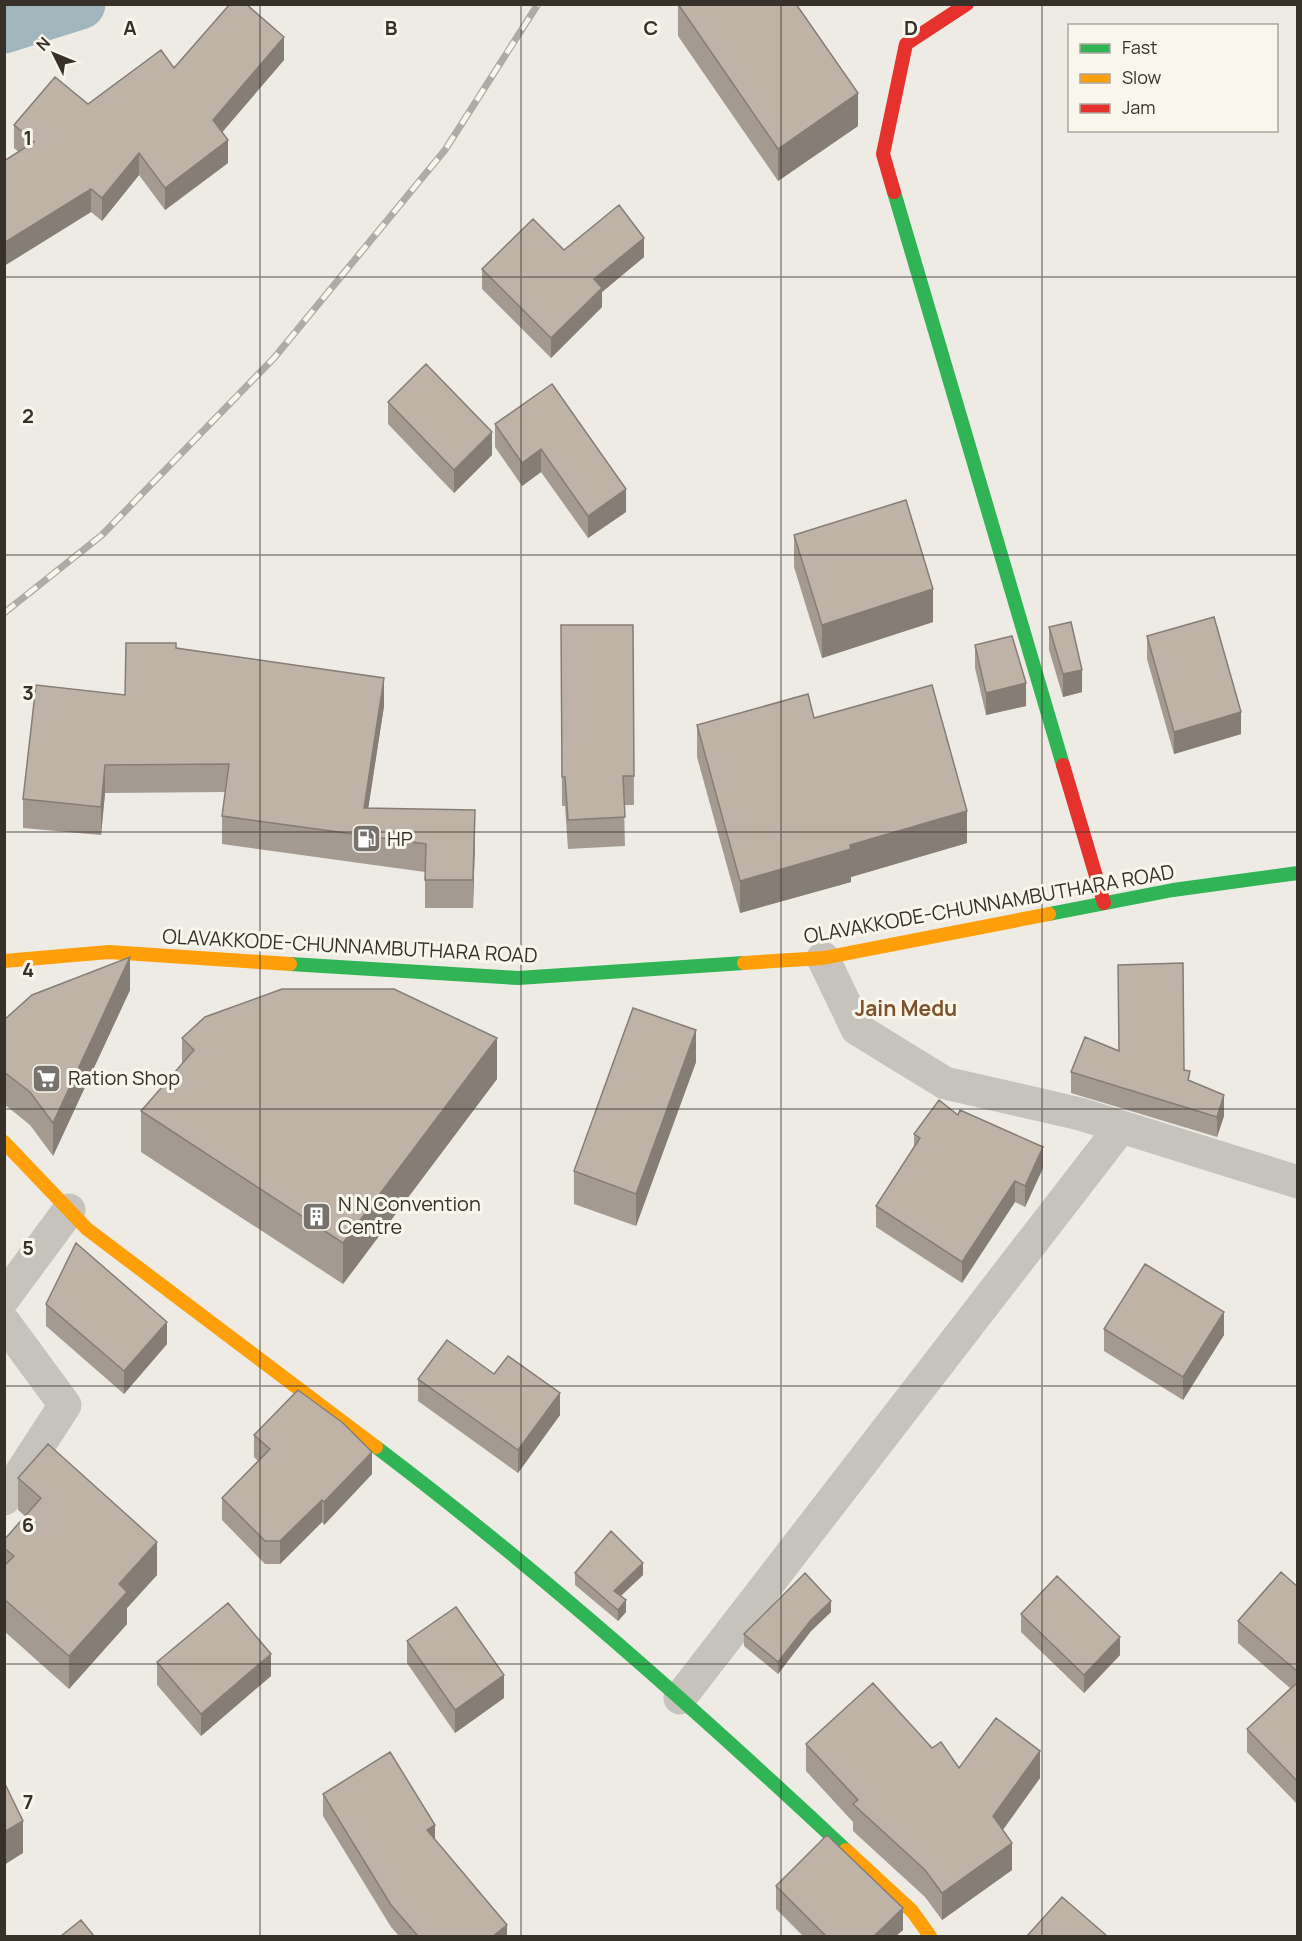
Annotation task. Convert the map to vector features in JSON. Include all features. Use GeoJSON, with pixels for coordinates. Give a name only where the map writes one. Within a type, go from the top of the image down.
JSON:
{"type":"FeatureCollection","features":[{"type":"Feature","properties":{"kind":"street"},"geometry":{"type":"LineString","coordinates":[[967,4],[906,44],[883,154],[1104,903]]}},
{"type":"Feature","properties":{"kind":"street","name":"OLAVAKKODE-CHUNNAMBUTHARA ROAD"},"geometry":{"type":"LineString","coordinates":[[4,962],[109,952],[518,978],[823,958],[1173,890],[1298,873]]}},
{"type":"Feature","properties":{"kind":"street"},"geometry":{"type":"LineString","coordinates":[[823,958],[857,1029],[945,1083],[1080,1114],[1298,1182]]}},
{"type":"Feature","properties":{"kind":"street"},"geometry":{"type":"LineString","coordinates":[[680,1698],[1121,1127]]}},
{"type":"Feature","properties":{"kind":"street"},"geometry":{"type":"LineString","coordinates":[[4,1142],[87,1229],[443,1498],[680,1698],[912,1911],[930,1936]]}},
{"type":"Feature","properties":{"kind":"street"},"geometry":{"type":"LineString","coordinates":[[4,1298],[69,1210]]}},
{"type":"Feature","properties":{"kind":"street"},"geometry":{"type":"LineString","coordinates":[[4,1322],[65,1405],[4,1499]]}},
{"type":"Feature","properties":{"kind":"building"},"geometry":{"type":"Polygon","coordinates":[[[230,4],[246,4],[284,37],[213,120],[228,140],[165,188],[139,153],[102,198],[91,189],[4,243],[4,161],[34,142],[14,125],[55,77],[88,104],[161,50],[174,68],[230,4]]]}},
{"type":"Feature","properties":{"kind":"building"},"geometry":{"type":"Polygon","coordinates":[[[678,4],[796,4],[858,93],[778,149],[678,4]]]}},
{"type":"Feature","properties":{"kind":"building"},"geometry":{"type":"Polygon","coordinates":[[[619,205],[644,238],[594,279],[602,288],[551,338],[482,269],[533,219],[564,250],[619,205]]]}},
{"type":"Feature","properties":{"kind":"building"},"geometry":{"type":"Polygon","coordinates":[[[426,364],[492,432],[454,470],[388,402],[426,364]]]}},
{"type":"Feature","properties":{"kind":"building"},"geometry":{"type":"Polygon","coordinates":[[[552,384],[626,489],[588,516],[541,449],[522,463],[495,424],[552,384]]]}},
{"type":"Feature","properties":{"kind":"building"},"geometry":{"type":"Polygon","coordinates":[[[906,500],[933,589],[822,625],[794,535],[906,500]]]}},
{"type":"Feature","properties":{"kind":"building"},"geometry":{"type":"Polygon","coordinates":[[[1214,617],[1241,712],[1174,732],[1147,636],[1214,617]]]}},
{"type":"Feature","properties":{"kind":"building"},"geometry":{"type":"Polygon","coordinates":[[[1071,622],[1082,670],[1063,674],[1049,627],[1071,622]]]}},
{"type":"Feature","properties":{"kind":"building"},"geometry":{"type":"Polygon","coordinates":[[[561,625],[633,625],[634,776],[623,776],[625,817],[568,820],[565,777],[562,777],[561,625]]]}},
{"type":"Feature","properties":{"kind":"building"},"geometry":{"type":"Polygon","coordinates":[[[1012,636],[1026,683],[986,693],[975,645],[1012,636]]]}},
{"type":"Feature","properties":{"kind":"building"},"geometry":{"type":"Polygon","coordinates":[[[126,643],[176,643],[176,648],[384,678],[364,808],[475,810],[473,880],[425,880],[426,844],[222,816],[229,764],[105,765],[101,807],[23,799],[36,685],[125,695],[126,643]]]}},
{"type":"Feature","properties":{"kind":"building"},"geometry":{"type":"Polygon","coordinates":[[[932,685],[967,811],[850,845],[851,849],[740,881],[697,725],[808,694],[814,718],[932,685]]]}},
{"type":"Feature","properties":{"kind":"building","name":"Ration Shop"},"geometry":{"type":"Polygon","coordinates":[[[130,957],[53,1123],[30,1092],[4,1072],[4,1020],[32,995],[130,957]]]}},
{"type":"Feature","properties":{"kind":"building"},"geometry":{"type":"Polygon","coordinates":[[[1183,963],[1184,1070],[1190,1071],[1188,1080],[1224,1095],[1217,1117],[1071,1072],[1085,1037],[1119,1051],[1118,965],[1183,963]]]}},
{"type":"Feature","properties":{"kind":"building","name":"N N Convention Centre"},"geometry":{"type":"Polygon","coordinates":[[[282,989],[394,989],[497,1038],[343,1243],[141,1111],[194,1050],[182,1038],[205,1017],[282,989]]]}},
{"type":"Feature","properties":{"kind":"building"},"geometry":{"type":"Polygon","coordinates":[[[633,1008],[696,1030],[636,1194],[574,1171],[633,1008]]]}},
{"type":"Feature","properties":{"kind":"building"},"geometry":{"type":"Polygon","coordinates":[[[939,1100],[958,1115],[960,1110],[1043,1147],[1025,1186],[1015,1181],[962,1262],[876,1206],[920,1138],[914,1134],[939,1100]]]}},
{"type":"Feature","properties":{"kind":"building"},"geometry":{"type":"Polygon","coordinates":[[[76,1243],[167,1322],[124,1371],[46,1304],[76,1243]]]}},
{"type":"Feature","properties":{"kind":"building"},"geometry":{"type":"Polygon","coordinates":[[[1145,1264],[1224,1312],[1183,1377],[1104,1329],[1145,1264]]]}},
{"type":"Feature","properties":{"kind":"building"},"geometry":{"type":"Polygon","coordinates":[[[447,1340],[494,1374],[508,1356],[560,1393],[518,1450],[418,1379],[447,1340]]]}},
{"type":"Feature","properties":{"kind":"building"},"geometry":{"type":"Polygon","coordinates":[[[298,1390],[343,1423],[372,1452],[324,1502],[322,1500],[280,1541],[265,1541],[222,1498],[270,1449],[254,1435],[298,1390]]]}},
{"type":"Feature","properties":{"kind":"building"},"geometry":{"type":"Polygon","coordinates":[[[48,1444],[157,1542],[119,1584],[127,1592],[69,1656],[4,1599],[4,1566],[14,1556],[4,1548],[4,1540],[41,1498],[18,1478],[48,1444]]]}},
{"type":"Feature","properties":{"kind":"building"},"geometry":{"type":"Polygon","coordinates":[[[611,1531],[643,1563],[614,1591],[626,1600],[618,1610],[575,1573],[611,1531]]]}},
{"type":"Feature","properties":{"kind":"building"},"geometry":{"type":"Polygon","coordinates":[[[1281,1572],[1298,1587],[1298,1672],[1238,1621],[1281,1572]]]}},
{"type":"Feature","properties":{"kind":"building"},"geometry":{"type":"Polygon","coordinates":[[[805,1573],[831,1601],[811,1620],[778,1662],[744,1634],[805,1573]]]}},
{"type":"Feature","properties":{"kind":"building"},"geometry":{"type":"Polygon","coordinates":[[[1057,1576],[1120,1637],[1084,1675],[1021,1614],[1057,1576]]]}},
{"type":"Feature","properties":{"kind":"building"},"geometry":{"type":"Polygon","coordinates":[[[228,1603],[271,1654],[201,1714],[157,1662],[228,1603]]]}},
{"type":"Feature","properties":{"kind":"building"},"geometry":{"type":"Polygon","coordinates":[[[456,1607],[504,1675],[455,1710],[407,1641],[456,1607]]]}},
{"type":"Feature","properties":{"kind":"building"},"geometry":{"type":"Polygon","coordinates":[[[1298,1682],[1298,1782],[1247,1729],[1298,1682]]]}},
{"type":"Feature","properties":{"kind":"building"},"geometry":{"type":"Polygon","coordinates":[[[873,1683],[932,1748],[941,1742],[959,1768],[996,1718],[1040,1751],[993,1816],[1012,1843],[942,1893],[925,1870],[853,1804],[858,1800],[806,1744],[873,1683]]]}},
{"type":"Feature","properties":{"kind":"building"},"geometry":{"type":"Polygon","coordinates":[[[390,1752],[435,1825],[427,1830],[507,1925],[493,1936],[418,1936],[391,1905],[323,1794],[390,1752]]]}},
{"type":"Feature","properties":{"kind":"building"},"geometry":{"type":"Polygon","coordinates":[[[4,1782],[23,1821],[4,1832],[4,1782]]]}},
{"type":"Feature","properties":{"kind":"building"},"geometry":{"type":"Polygon","coordinates":[[[827,1835],[903,1908],[874,1936],[826,1936],[776,1886],[827,1835]]]}},
{"type":"Feature","properties":{"kind":"building"},"geometry":{"type":"Polygon","coordinates":[[[1062,1897],[1107,1936],[1027,1936],[1062,1897]]]}},
{"type":"Feature","properties":{"kind":"building"},"geometry":{"type":"Polygon","coordinates":[[[81,1920],[94,1936],[61,1936],[81,1920]]]}},
{"type":"Feature","properties":{"kind":"waterway"},"geometry":{"type":"LineString","coordinates":[[4,28],[80,4]]}},
{"type":"Feature","properties":{"kind":"railway"},"geometry":{"type":"LineString","coordinates":[[4,613],[102,535],[274,358],[445,150],[538,4]]}},
{"type":"Feature","properties":{"kind":"traffic: fast"},"geometry":{"type":"LineString","coordinates":[[894,192],[1063,765]]}},
{"type":"Feature","properties":{"kind":"traffic: fast"},"geometry":{"type":"LineString","coordinates":[[1049,914],[1173,890],[1298,873]]}},
{"type":"Feature","properties":{"kind":"traffic: fast"},"geometry":{"type":"LineString","coordinates":[[290,964],[518,978],[744,963]]}},
{"type":"Feature","properties":{"kind":"traffic: fast"},"geometry":{"type":"LineString","coordinates":[[376,1447],[497,1542],[616,1642],[846,1850]]}},
{"type":"Feature","properties":{"kind":"traffic: slow"},"geometry":{"type":"LineString","coordinates":[[744,963],[823,958],[1049,914]]}},
{"type":"Feature","properties":{"kind":"traffic: slow"},"geometry":{"type":"LineString","coordinates":[[4,961],[109,952],[290,964]]}},
{"type":"Feature","properties":{"kind":"traffic: slow"},"geometry":{"type":"LineString","coordinates":[[4,1142],[87,1229],[376,1447]]}},
{"type":"Feature","properties":{"kind":"traffic: slow"},"geometry":{"type":"LineString","coordinates":[[846,1850],[912,1911],[930,1936]]}},
{"type":"Feature","properties":{"kind":"traffic: jam"},"geometry":{"type":"LineString","coordinates":[[894,192],[883,154],[906,44],[967,4]]}},
{"type":"Feature","properties":{"kind":"traffic: jam"},"geometry":{"type":"LineString","coordinates":[[1063,765],[1104,903]]}},
{"type":"Feature","properties":{"kind":"place","name":"HP"},"geometry":{"type":"Point","coordinates":[366,839]}},
{"type":"Feature","properties":{"kind":"place","name":"Ration Shop"},"geometry":{"type":"Point","coordinates":[47,1078]}},
{"type":"Feature","properties":{"kind":"place","name":"N N Convention Centre"},"geometry":{"type":"Point","coordinates":[317,1216]}},
{"type":"Feature","properties":{"kind":"district","name":"Jain Medu"},"geometry":{"type":"Point","coordinates":[906,1009]}}]}
